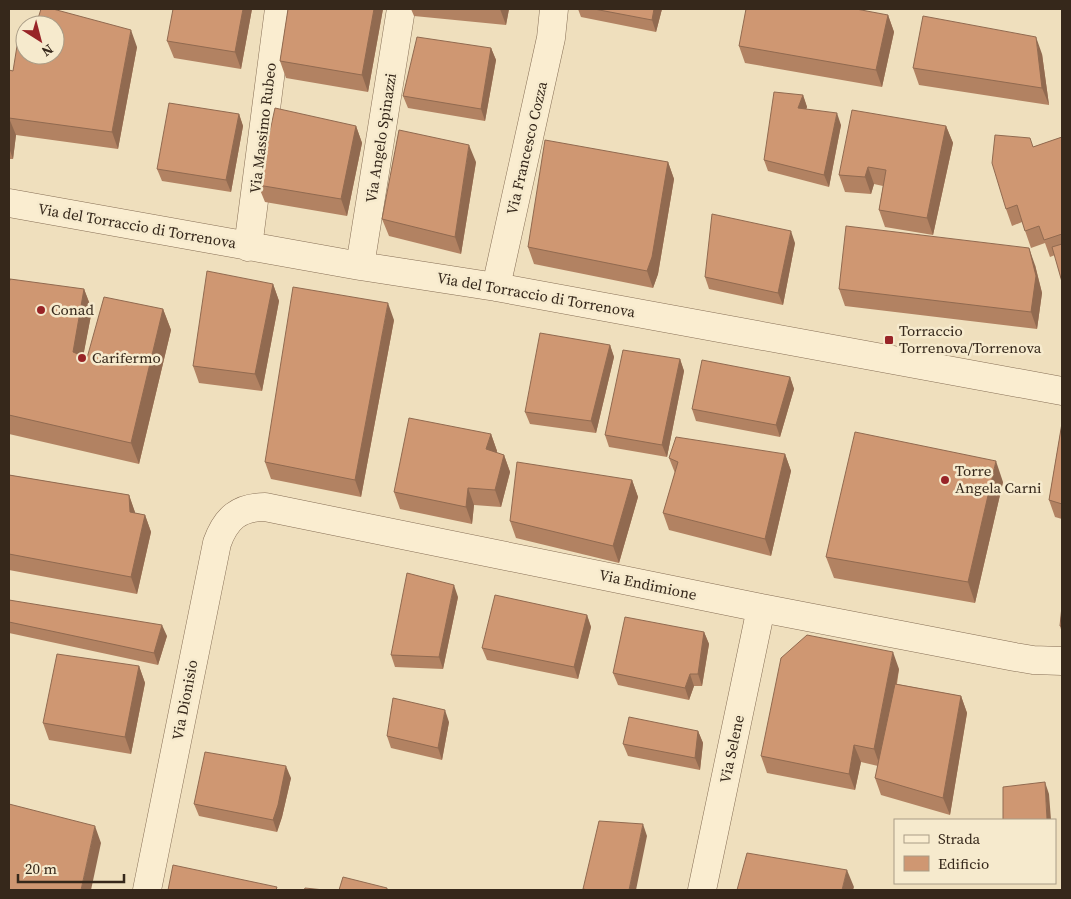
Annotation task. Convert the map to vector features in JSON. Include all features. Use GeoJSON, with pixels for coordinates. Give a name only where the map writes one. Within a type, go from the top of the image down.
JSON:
{"type":"FeatureCollection","features":[{"type":"Feature","properties":{"kind":"street","name":"Via Massimo Rubeo"},"geometry":{"type":"LineString","coordinates":[[248,247],[279,9]]}},
{"type":"Feature","properties":{"kind":"street","name":"Via Angelo Spinazzi"},"geometry":{"type":"LineString","coordinates":[[360,266],[401,9]]}},
{"type":"Feature","properties":{"kind":"street","name":"Via Francesco Cozza"},"geometry":{"type":"LineString","coordinates":[[496,287],[551,38],[554,9]]}},
{"type":"Feature","properties":{"kind":"street","name":"Via del Torraccio di Torrenova"},"geometry":{"type":"LineString","coordinates":[[9,203],[248,247],[496,287],[1062,390]]}},
{"type":"Feature","properties":{"kind":"street","name":"Via Endimione"},"geometry":{"type":"LineString","coordinates":[[235,515],[245,509],[265,507],[761,608],[1015,657],[1062,662]]}},
{"type":"Feature","properties":{"kind":"street","name":"Via Dionisio"},"geometry":{"type":"LineString","coordinates":[[147,890],[217,543],[227,522],[235,515]]}},
{"type":"Feature","properties":{"kind":"street","name":"Via Selene"},"geometry":{"type":"LineString","coordinates":[[702,890],[761,608]]}},
{"type":"Feature","properties":{"kind":"building"},"geometry":{"type":"Polygon","coordinates":[[[41,9],[53,9],[131,30],[112,132],[9,118],[9,70],[13,71],[15,58],[15,65],[65,65],[65,15],[39,15],[41,9]]]}},
{"type":"Feature","properties":{"kind":"building"},"geometry":{"type":"Polygon","coordinates":[[[173,9],[243,9],[235,52],[167,41],[173,9]]]}},
{"type":"Feature","properties":{"kind":"building"},"geometry":{"type":"Polygon","coordinates":[[[288,9],[374,9],[362,75],[280,61],[288,9]]]}},
{"type":"Feature","properties":{"kind":"building"},"geometry":{"type":"Polygon","coordinates":[[[594,9],[654,9],[652,20],[594,9]]]}},
{"type":"Feature","properties":{"kind":"building"},"geometry":{"type":"Polygon","coordinates":[[[746,9],[856,9],[888,15],[876,70],[739,46],[746,9]]]}},
{"type":"Feature","properties":{"kind":"building"},"geometry":{"type":"Polygon","coordinates":[[[923,16],[1036,37],[1042,88],[913,68],[923,16]]]}},
{"type":"Feature","properties":{"kind":"building"},"geometry":{"type":"Polygon","coordinates":[[[417,37],[491,48],[481,109],[403,96],[417,37]]]}},
{"type":"Feature","properties":{"kind":"building"},"geometry":{"type":"Polygon","coordinates":[[[774,92],[803,95],[798,108],[837,113],[824,175],[764,160],[774,92]]]}},
{"type":"Feature","properties":{"kind":"building"},"geometry":{"type":"Polygon","coordinates":[[[169,103],[239,114],[226,180],[157,169],[169,103]]]}},
{"type":"Feature","properties":{"kind":"building"},"geometry":{"type":"Polygon","coordinates":[[[275,108],[356,126],[341,199],[258,185],[275,108]]]}},
{"type":"Feature","properties":{"kind":"building"},"geometry":{"type":"Polygon","coordinates":[[[852,110],[946,126],[927,218],[879,210],[886,170],[868,167],[865,177],[839,175],[852,110]]]}},
{"type":"Feature","properties":{"kind":"building"},"geometry":{"type":"Polygon","coordinates":[[[399,130],[469,145],[455,237],[382,219],[399,130]]]}},
{"type":"Feature","properties":{"kind":"building"},"geometry":{"type":"Polygon","coordinates":[[[995,135],[1030,138],[1033,147],[1062,137],[1062,234],[1044,240],[1039,226],[1025,231],[1017,205],[1006,209],[992,163],[995,135]]]}},
{"type":"Feature","properties":{"kind":"building"},"geometry":{"type":"Polygon","coordinates":[[[545,140],[668,162],[652,257],[647,271],[528,247],[545,140]]]}},
{"type":"Feature","properties":{"kind":"building"},"geometry":{"type":"Polygon","coordinates":[[[712,214],[791,231],[778,293],[705,277],[712,214]]]}},
{"type":"Feature","properties":{"kind":"building"},"geometry":{"type":"Polygon","coordinates":[[[846,226],[1029,248],[1036,276],[1031,312],[839,289],[846,226]]]}},
{"type":"Feature","properties":{"kind":"building"},"geometry":{"type":"Polygon","coordinates":[[[1062,244],[1062,282],[1052,247],[1062,244]]]}},
{"type":"Feature","properties":{"kind":"building"},"geometry":{"type":"Polygon","coordinates":[[[207,271],[273,284],[255,374],[193,366],[207,271]]]}},
{"type":"Feature","properties":{"kind":"building"},"geometry":{"type":"Polygon","coordinates":[[[10,279],[84,289],[73,352],[87,358],[104,297],[163,309],[131,443],[9,415],[10,279]]]}},
{"type":"Feature","properties":{"kind":"building"},"geometry":{"type":"Polygon","coordinates":[[[293,287],[388,303],[355,480],[265,462],[293,287]]]}},
{"type":"Feature","properties":{"kind":"building"},"geometry":{"type":"Polygon","coordinates":[[[540,333],[610,345],[591,421],[525,412],[540,333]]]}},
{"type":"Feature","properties":{"kind":"building"},"geometry":{"type":"Polygon","coordinates":[[[623,350],[680,359],[662,445],[605,435],[623,350]]]}},
{"type":"Feature","properties":{"kind":"building"},"geometry":{"type":"Polygon","coordinates":[[[702,360],[790,377],[776,425],[692,409],[702,360]]]}},
{"type":"Feature","properties":{"kind":"building"},"geometry":{"type":"Polygon","coordinates":[[[409,418],[491,434],[486,449],[504,455],[495,490],[468,488],[466,507],[394,492],[409,418]]]}},
{"type":"Feature","properties":{"kind":"building"},"geometry":{"type":"Polygon","coordinates":[[[1062,423],[1062,504],[1049,500],[1062,423]]]}},
{"type":"Feature","properties":{"kind":"building"},"geometry":{"type":"Polygon","coordinates":[[[855,432],[996,461],[968,582],[826,557],[855,432]]]}},
{"type":"Feature","properties":{"kind":"building"},"geometry":{"type":"Polygon","coordinates":[[[676,437],[785,454],[765,539],[663,513],[678,462],[669,458],[676,437]]]}},
{"type":"Feature","properties":{"kind":"building"},"geometry":{"type":"Polygon","coordinates":[[[517,462],[632,480],[613,546],[510,521],[517,462]]]}},
{"type":"Feature","properties":{"kind":"building"},"geometry":{"type":"Polygon","coordinates":[[[9,475],[129,495],[130,512],[145,515],[131,577],[9,554],[9,475]]]}},
{"type":"Feature","properties":{"kind":"building"},"geometry":{"type":"Polygon","coordinates":[[[407,573],[454,585],[439,657],[391,655],[407,573]]]}},
{"type":"Feature","properties":{"kind":"building"},"geometry":{"type":"Polygon","coordinates":[[[495,595],[587,615],[574,667],[482,648],[495,595]]]}},
{"type":"Feature","properties":{"kind":"building"},"geometry":{"type":"Polygon","coordinates":[[[9,600],[162,625],[154,653],[9,622],[9,600]]]}},
{"type":"Feature","properties":{"kind":"building"},"geometry":{"type":"Polygon","coordinates":[[[1062,606],[1062,626],[1060,626],[1062,606]]]}},
{"type":"Feature","properties":{"kind":"building"},"geometry":{"type":"Polygon","coordinates":[[[625,617],[704,632],[698,674],[690,674],[685,688],[613,673],[625,617]]]}},
{"type":"Feature","properties":{"kind":"building"},"geometry":{"type":"Polygon","coordinates":[[[807,635],[893,652],[874,749],[854,745],[849,774],[761,756],[781,658],[807,635]]]}},
{"type":"Feature","properties":{"kind":"building"},"geometry":{"type":"Polygon","coordinates":[[[57,654],[139,666],[125,737],[43,723],[57,654]]]}},
{"type":"Feature","properties":{"kind":"building"},"geometry":{"type":"Polygon","coordinates":[[[895,684],[961,696],[943,798],[875,778],[895,684]]]}},
{"type":"Feature","properties":{"kind":"building"},"geometry":{"type":"Polygon","coordinates":[[[393,698],[445,710],[438,748],[387,736],[393,698]]]}},
{"type":"Feature","properties":{"kind":"building"},"geometry":{"type":"Polygon","coordinates":[[[629,717],[698,731],[695,758],[623,744],[629,717]]]}},
{"type":"Feature","properties":{"kind":"building"},"geometry":{"type":"Polygon","coordinates":[[[205,752],[286,766],[273,820],[194,804],[205,752]]]}},
{"type":"Feature","properties":{"kind":"building"},"geometry":{"type":"Polygon","coordinates":[[[1045,782],[1047,819],[1003,819],[1003,787],[1045,782]]]}},
{"type":"Feature","properties":{"kind":"building"},"geometry":{"type":"Polygon","coordinates":[[[9,804],[95,826],[81,890],[9,890],[9,804]]]}},
{"type":"Feature","properties":{"kind":"building"},"geometry":{"type":"Polygon","coordinates":[[[599,821],[643,824],[629,890],[583,889],[599,821]]]}},
{"type":"Feature","properties":{"kind":"building"},"geometry":{"type":"Polygon","coordinates":[[[747,853],[847,870],[842,890],[737,890],[747,853]]]}},
{"type":"Feature","properties":{"kind":"building"},"geometry":{"type":"Polygon","coordinates":[[[173,865],[277,887],[276,890],[168,890],[173,865]]]}},
{"type":"Feature","properties":{"kind":"building"},"geometry":{"type":"Polygon","coordinates":[[[343,877],[387,888],[387,890],[339,890],[343,877]]]}},
{"type":"Feature","properties":{"kind":"building"},"geometry":{"type":"Polygon","coordinates":[[[305,888],[324,890],[304,890],[305,888]]]}},
{"type":"Feature","properties":{"kind":"place","name":"Conad"},"geometry":{"type":"Point","coordinates":[41,310]}},
{"type":"Feature","properties":{"kind":"place","name":"Torraccio Torrenova/Torrenova"},"geometry":{"type":"Point","coordinates":[889,340]}},
{"type":"Feature","properties":{"kind":"place","name":"Carifermo"},"geometry":{"type":"Point","coordinates":[82,358]}},
{"type":"Feature","properties":{"kind":"place","name":"Torre Angela Carni"},"geometry":{"type":"Point","coordinates":[945,480]}}]}
